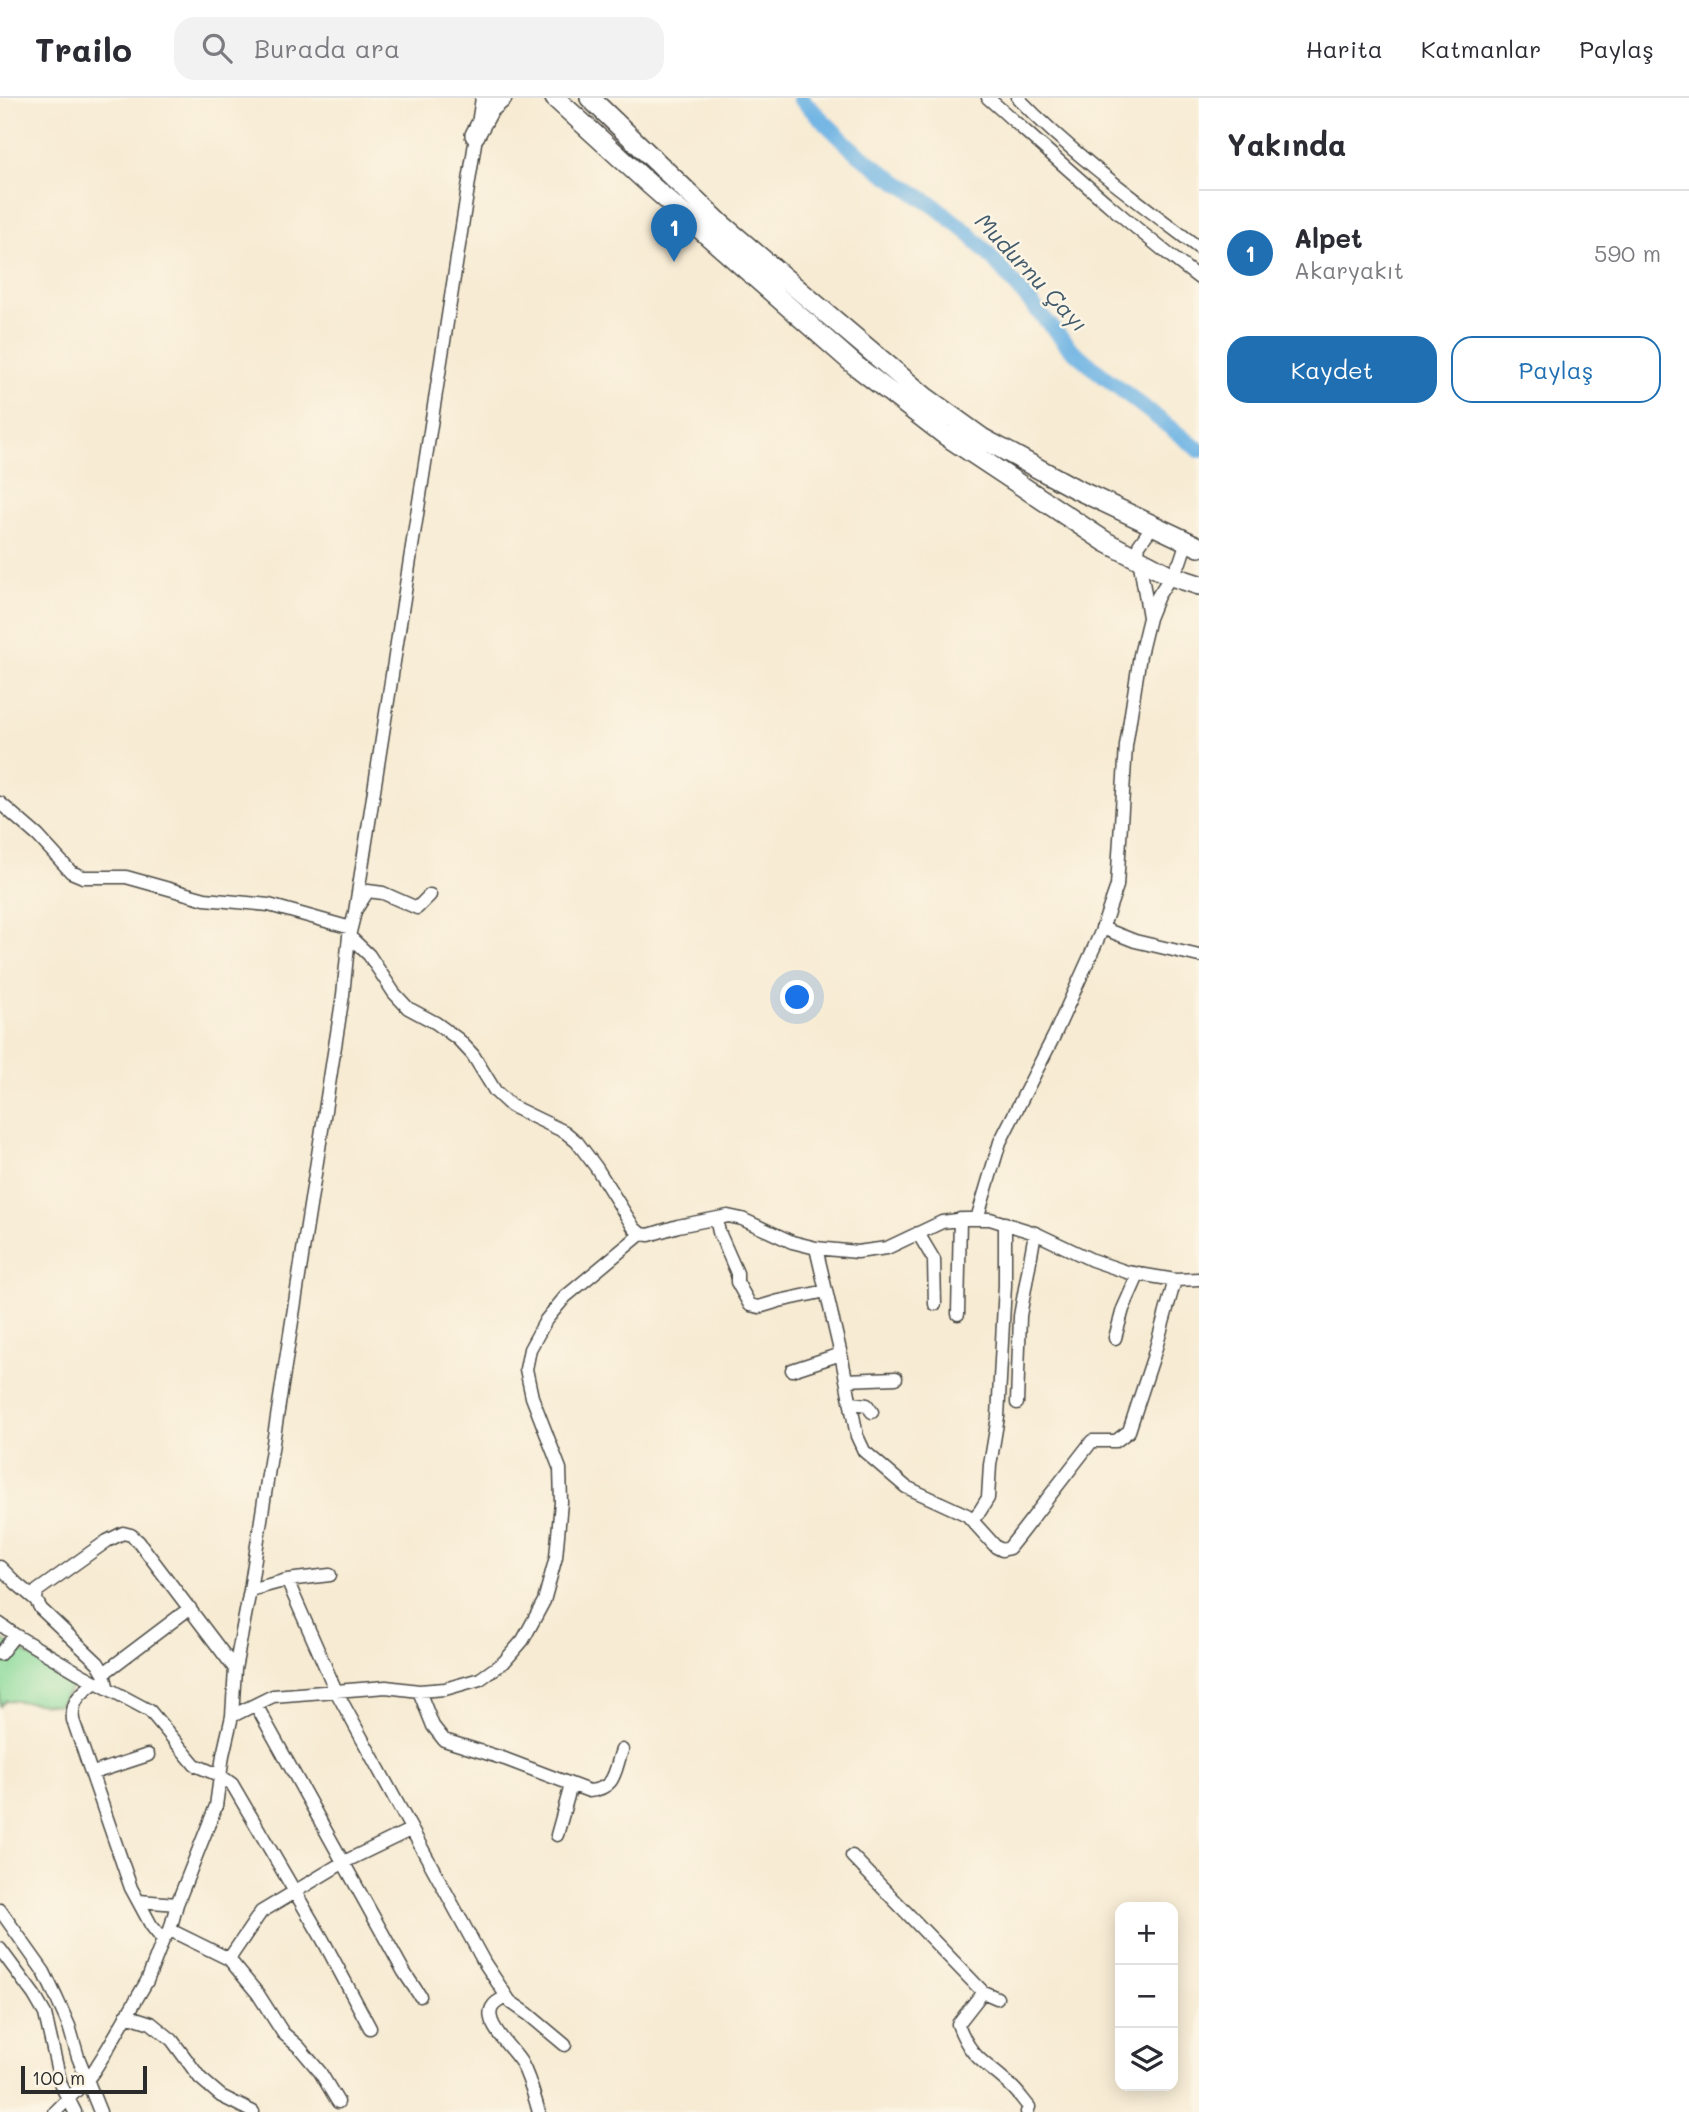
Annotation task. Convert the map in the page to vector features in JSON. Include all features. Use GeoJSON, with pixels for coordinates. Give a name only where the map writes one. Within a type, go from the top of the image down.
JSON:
{"type":"FeatureCollection","features":[{"type":"Feature","properties":{"kind":"highway"},"geometry":{"type":"LineString","coordinates":[[475,135],[489,109],[502,98]]}},
{"type":"Feature","properties":{"kind":"highway"},"geometry":{"type":"LineString","coordinates":[[590,98],[721,224],[925,397],[982,438],[1074,488],[1192,543]]}},
{"type":"Feature","properties":{"kind":"highway"},"geometry":{"type":"LineString","coordinates":[[556,100],[856,366],[944,435],[1106,542],[1171,576],[1199,585]]}},
{"type":"Feature","properties":{"kind":"street"},"geometry":{"type":"LineString","coordinates":[[472,98],[475,135]]}},
{"type":"Feature","properties":{"kind":"street"},"geometry":{"type":"LineString","coordinates":[[55,2112],[105,2053],[147,1980],[216,1806],[232,1716],[235,1669],[250,1590],[343,995],[350,932],[482,98]]}},
{"type":"Feature","properties":{"kind":"street"},"geometry":{"type":"LineString","coordinates":[[1018,98],[1036,117],[1109,179],[1199,248]]}},
{"type":"Feature","properties":{"kind":"street"},"geometry":{"type":"LineString","coordinates":[[996,100],[1101,197],[1199,278]]}},
{"type":"Feature","properties":{"kind":"street"},"geometry":{"type":"LineString","coordinates":[[1149,618],[1139,545],[1154,524]]}},
{"type":"Feature","properties":{"kind":"street"},"geometry":{"type":"LineString","coordinates":[[977,1219],[1000,1142],[1054,1036],[1102,928],[1117,886],[1126,746],[1140,654],[1158,596],[1180,562],[1184,550],[1192,543]]}},
{"type":"Feature","properties":{"kind":"street"},"geometry":{"type":"LineString","coordinates":[[0,803],[37,836],[71,872],[83,877],[126,877],[205,899],[269,905],[350,932],[394,993],[408,1007],[458,1039],[473,1055],[495,1091],[511,1106],[565,1132],[577,1142],[634,1228],[641,1234],[649,1235],[727,1216],[742,1219],[792,1242],[816,1248],[857,1252],[887,1248],[942,1222],[990,1219],[1035,1233],[1092,1260],[1127,1272],[1175,1280],[1199,1279]]}},
{"type":"Feature","properties":{"kind":"street"},"geometry":{"type":"LineString","coordinates":[[355,912],[368,891],[383,892],[417,908],[430,895]]}},
{"type":"Feature","properties":{"kind":"street"},"geometry":{"type":"LineString","coordinates":[[1102,928],[1135,941],[1199,956]]}},
{"type":"Feature","properties":{"kind":"street"},"geometry":{"type":"LineString","coordinates":[[716,1219],[737,1273],[737,1282],[750,1305],[759,1307],[826,1291]]}},
{"type":"Feature","properties":{"kind":"street"},"geometry":{"type":"LineString","coordinates":[[958,1314],[960,1219]]}},
{"type":"Feature","properties":{"kind":"street"},"geometry":{"type":"LineString","coordinates":[[972,1520],[988,1498],[990,1465],[998,1418],[1005,1285],[1005,1223]]}},
{"type":"Feature","properties":{"kind":"street"},"geometry":{"type":"LineString","coordinates":[[918,1233],[934,1259],[935,1304]]}},
{"type":"Feature","properties":{"kind":"street"},"geometry":{"type":"LineString","coordinates":[[1017,1404],[1020,1316],[1035,1233]]}},
{"type":"Feature","properties":{"kind":"street"},"geometry":{"type":"LineString","coordinates":[[232,1716],[273,1696],[386,1687],[444,1689],[480,1679],[504,1662],[523,1640],[544,1601],[556,1557],[561,1502],[560,1469],[532,1397],[526,1369],[530,1349],[546,1320],[565,1297],[641,1234]]}},
{"type":"Feature","properties":{"kind":"street"},"geometry":{"type":"LineString","coordinates":[[816,1248],[852,1403],[857,1436],[864,1451],[906,1488],[967,1516],[1002,1550],[1009,1548],[1092,1441],[1116,1441],[1129,1431],[1175,1280]]}},
{"type":"Feature","properties":{"kind":"street"},"geometry":{"type":"LineString","coordinates":[[1115,1338],[1123,1309],[1139,1273]]}},
{"type":"Feature","properties":{"kind":"street"},"geometry":{"type":"LineString","coordinates":[[792,1370],[841,1354]]}},
{"type":"Feature","properties":{"kind":"street"},"geometry":{"type":"LineString","coordinates":[[846,1380],[896,1378]]}},
{"type":"Feature","properties":{"kind":"street"},"geometry":{"type":"LineString","coordinates":[[852,1403],[867,1405],[872,1412]]}},
{"type":"Feature","properties":{"kind":"street"},"geometry":{"type":"LineString","coordinates":[[36,1600],[37,1591],[107,1541],[122,1533],[131,1535],[235,1669]]}},
{"type":"Feature","properties":{"kind":"street"},"geometry":{"type":"LineString","coordinates":[[0,1567],[98,1663],[102,1681]]}},
{"type":"Feature","properties":{"kind":"street"},"geometry":{"type":"LineString","coordinates":[[250,1590],[287,1580],[330,1575]]}},
{"type":"Feature","properties":{"kind":"street"},"geometry":{"type":"LineString","coordinates":[[287,1580],[336,1691],[484,1962],[511,2003]]}},
{"type":"Feature","properties":{"kind":"street"},"geometry":{"type":"LineString","coordinates":[[190,1608],[77,1700],[72,1709],[74,1720],[131,1888],[151,1925],[166,1935],[229,1959],[258,1994],[283,2032],[320,2073],[338,2102]]}},
{"type":"Feature","properties":{"kind":"street"},"geometry":{"type":"LineString","coordinates":[[0,1624],[150,1711],[195,1765],[232,1784],[295,1890],[370,2028]]}},
{"type":"Feature","properties":{"kind":"street"},"geometry":{"type":"LineString","coordinates":[[0,1654],[15,1635]]}},
{"type":"Feature","properties":{"kind":"street"},"geometry":{"type":"LineString","coordinates":[[419,1690],[433,1726],[444,1740],[506,1759],[571,1785],[589,1790],[606,1786],[615,1777],[622,1750]]}},
{"type":"Feature","properties":{"kind":"street"},"geometry":{"type":"LineString","coordinates":[[256,1706],[404,1972],[420,1996]]}},
{"type":"Feature","properties":{"kind":"street"},"geometry":{"type":"LineString","coordinates":[[93,1773],[148,1755]]}},
{"type":"Feature","properties":{"kind":"street"},"geometry":{"type":"LineString","coordinates":[[556,1835],[571,1785]]}},
{"type":"Feature","properties":{"kind":"street"},"geometry":{"type":"LineString","coordinates":[[229,1959],[261,1912],[344,1862],[410,1830]]}},
{"type":"Feature","properties":{"kind":"street"},"geometry":{"type":"LineString","coordinates":[[852,1856],[983,1992],[997,1998]]}},
{"type":"Feature","properties":{"kind":"street"},"geometry":{"type":"LineString","coordinates":[[139,1901],[177,1904]]}},
{"type":"Feature","properties":{"kind":"street"},"geometry":{"type":"LineString","coordinates":[[0,1910],[44,1972],[69,2026],[76,2090],[75,2112]]}},
{"type":"Feature","properties":{"kind":"street"},"geometry":{"type":"LineString","coordinates":[[0,1949],[45,2014],[61,2085],[76,2090],[100,2112]]}},
{"type":"Feature","properties":{"kind":"street"},"geometry":{"type":"LineString","coordinates":[[983,1992],[958,2024],[964,2042],[981,2062],[1011,2086],[1029,2107],[1027,2112]]}},
{"type":"Feature","properties":{"kind":"street"},"geometry":{"type":"LineString","coordinates":[[538,2112],[522,2063],[491,2021],[492,2008],[496,2001],[505,1998],[565,2045]]}},
{"type":"Feature","properties":{"kind":"street"},"geometry":{"type":"LineString","coordinates":[[126,2015],[151,2023],[172,2040],[200,2078],[221,2096],[253,2112]]}},
{"type":"Feature","properties":{"kind":"green space"},"geometry":{"type":"Polygon","coordinates":[[[0,1638],[76,1683],[58,1705],[6,1700],[0,1706],[0,1638]]]}},
{"type":"Feature","properties":{"kind":"waterway","name":"Mudurnu Çayı"},"geometry":{"type":"LineString","coordinates":[[800,98],[851,148],[967,232],[1069,347],[1199,450]]}},
{"type":"Feature","properties":{"kind":"place","name":"Alpet"},"geometry":{"type":"Point","coordinates":[674,262]}}]}
